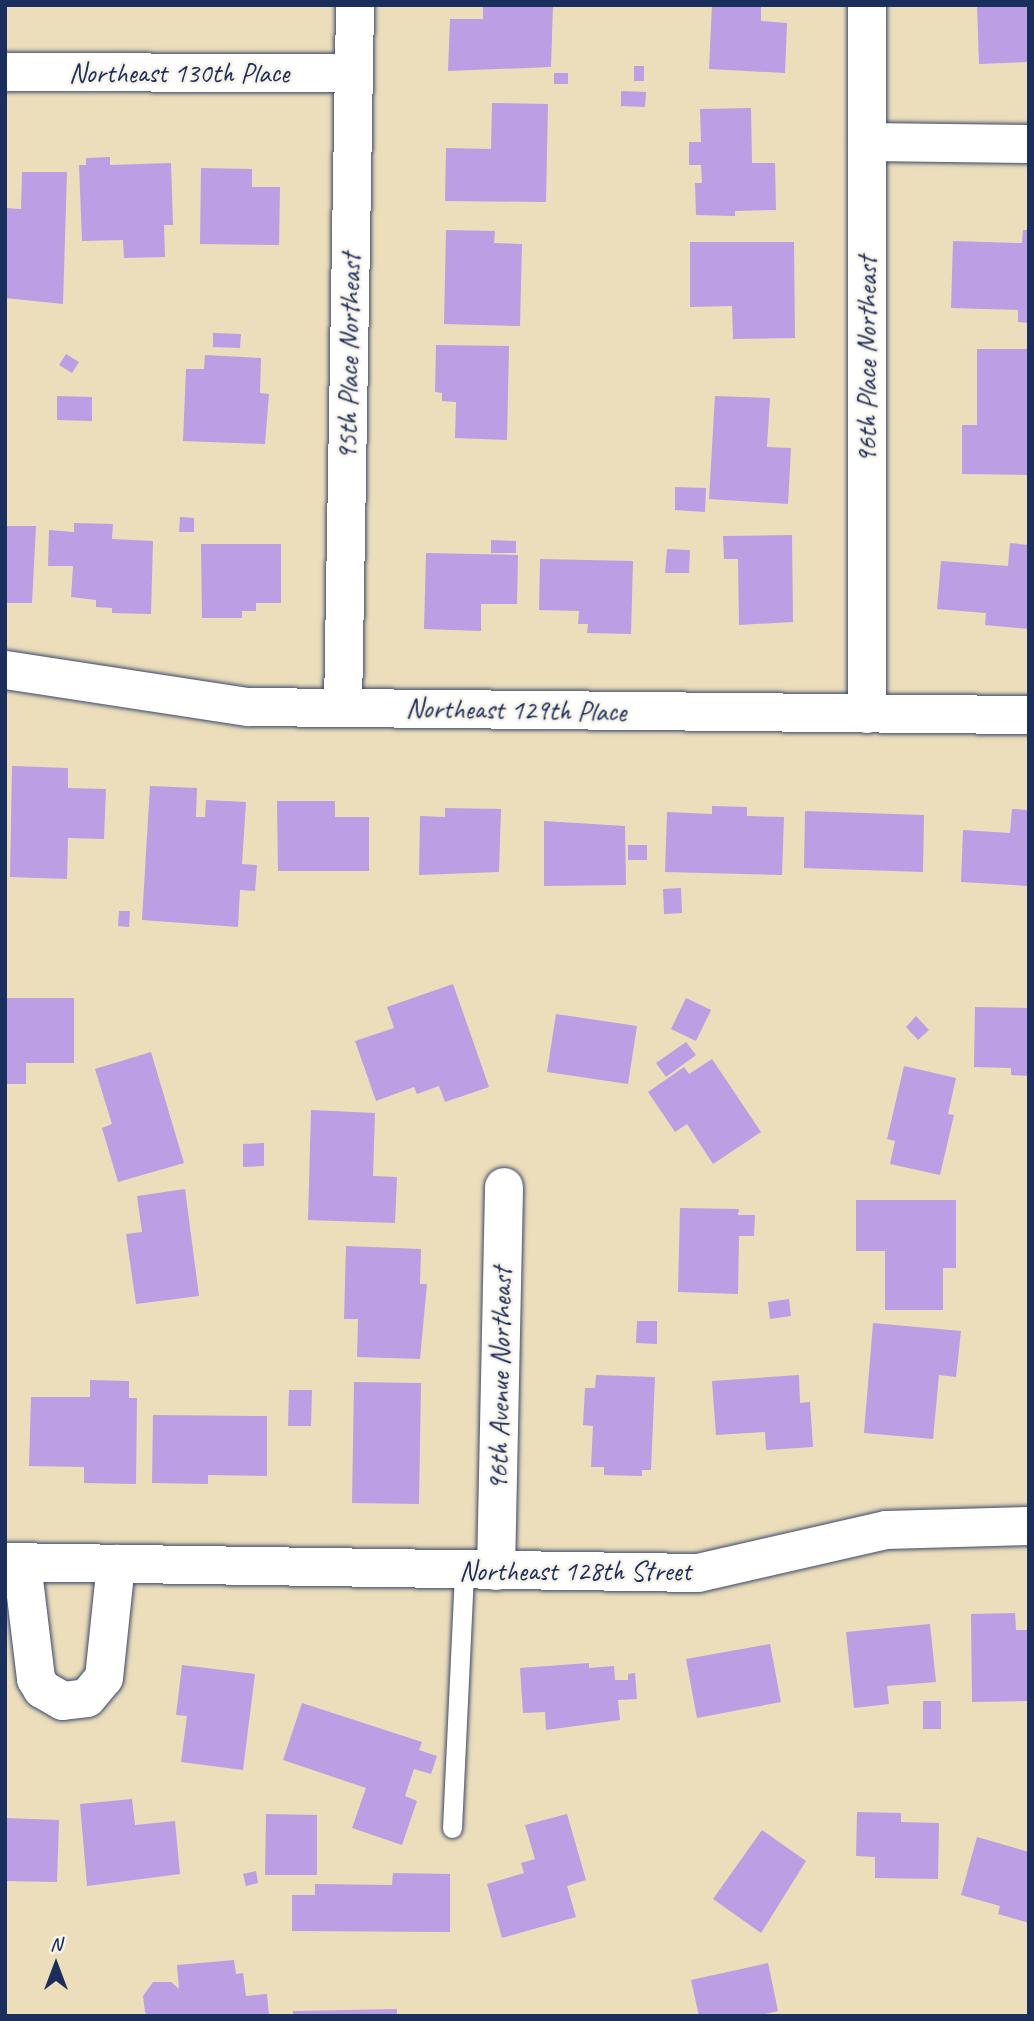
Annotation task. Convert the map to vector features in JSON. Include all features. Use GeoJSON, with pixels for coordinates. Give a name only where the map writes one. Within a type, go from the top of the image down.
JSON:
{"type":"FeatureCollection","features":[{"type":"Feature","properties":{"kind":"street","name":"95th Place Northeast"},"geometry":{"type":"LineString","coordinates":[[343,708],[355,5]]}},
{"type":"Feature","properties":{"kind":"street","name":"96th Place Northeast"},"geometry":{"type":"LineString","coordinates":[[867,5],[867,714]]}},
{"type":"Feature","properties":{"kind":"street","name":"Northeast 130th Place"},"geometry":{"type":"LineString","coordinates":[[5,72],[353,73]]}},
{"type":"Feature","properties":{"kind":"street"},"geometry":{"type":"LineString","coordinates":[[867,142],[1029,144]]}},
{"type":"Feature","properties":{"kind":"street","name":"Northeast 129th Place"},"geometry":{"type":"LineString","coordinates":[[5,670],[248,707],[1029,715]]}},
{"type":"Feature","properties":{"kind":"street","name":"96th Avenue Northeast"},"geometry":{"type":"LineString","coordinates":[[480,1571],[504,1187]]}},
{"type":"Feature","properties":{"kind":"street","name":"Northeast 128th Street"},"geometry":{"type":"LineString","coordinates":[[116,1564],[104,1678],[87,1698],[63,1701],[42,1689],[36,1679],[14,1563],[116,1564],[480,1571],[698,1573],[887,1530],[1029,1526]]}},
{"type":"Feature","properties":{"kind":"lane"},"geometry":{"type":"LineString","coordinates":[[452,1828],[480,1571]]}},
{"type":"Feature","properties":{"kind":"building"},"geometry":{"type":"Polygon","coordinates":[[[483,5],[553,5],[551,67],[448,71],[450,19],[483,19],[483,5]]]}},
{"type":"Feature","properties":{"kind":"building"},"geometry":{"type":"Polygon","coordinates":[[[712,5],[761,5],[761,21],[787,23],[785,73],[709,69],[712,5]]]}},
{"type":"Feature","properties":{"kind":"building"},"geometry":{"type":"Polygon","coordinates":[[[977,5],[1029,5],[1029,62],[979,64],[977,5]]]}},
{"type":"Feature","properties":{"kind":"building"},"geometry":{"type":"Polygon","coordinates":[[[634,66],[644,66],[644,81],[634,81],[634,66]]]}},
{"type":"Feature","properties":{"kind":"building"},"geometry":{"type":"Polygon","coordinates":[[[554,73],[568,73],[568,84],[554,84],[554,73]]]}},
{"type":"Feature","properties":{"kind":"building"},"geometry":{"type":"Polygon","coordinates":[[[621,91],[646,92],[645,107],[621,106],[621,91]]]}},
{"type":"Feature","properties":{"kind":"building"},"geometry":{"type":"Polygon","coordinates":[[[492,103],[548,104],[546,202],[445,201],[446,148],[491,149],[492,103]]]}},
{"type":"Feature","properties":{"kind":"building"},"geometry":{"type":"Polygon","coordinates":[[[751,108],[752,163],[775,163],[776,210],[735,211],[735,216],[696,215],[695,183],[702,183],[701,165],[689,165],[689,142],[701,142],[700,109],[751,108]]]}},
{"type":"Feature","properties":{"kind":"building"},"geometry":{"type":"Polygon","coordinates":[[[110,157],[110,165],[171,163],[173,225],[164,225],[165,257],[124,258],[123,240],[82,241],[79,165],[86,165],[86,158],[110,157]]]}},
{"type":"Feature","properties":{"kind":"building"},"geometry":{"type":"Polygon","coordinates":[[[201,168],[252,169],[252,187],[280,187],[279,245],[200,244],[201,168]]]}},
{"type":"Feature","properties":{"kind":"building"},"geometry":{"type":"Polygon","coordinates":[[[22,172],[67,172],[63,304],[5,298],[5,208],[21,209],[22,172]]]}},
{"type":"Feature","properties":{"kind":"building"},"geometry":{"type":"Polygon","coordinates":[[[446,230],[495,231],[494,243],[522,244],[520,326],[444,324],[446,230]]]}},
{"type":"Feature","properties":{"kind":"building"},"geometry":{"type":"Polygon","coordinates":[[[1023,230],[1029,230],[1029,323],[1018,322],[1018,310],[951,308],[953,241],[1022,243],[1023,230]]]}},
{"type":"Feature","properties":{"kind":"building"},"geometry":{"type":"Polygon","coordinates":[[[690,242],[794,242],[795,338],[733,339],[732,306],[690,307],[690,242]]]}},
{"type":"Feature","properties":{"kind":"building"},"geometry":{"type":"Polygon","coordinates":[[[213,333],[241,334],[240,348],[213,347],[213,333]]]}},
{"type":"Feature","properties":{"kind":"building"},"geometry":{"type":"Polygon","coordinates":[[[436,345],[509,346],[507,440],[455,438],[456,402],[442,401],[442,393],[435,392],[436,345]]]}},
{"type":"Feature","properties":{"kind":"building"},"geometry":{"type":"Polygon","coordinates":[[[977,349],[1029,349],[1029,475],[962,474],[962,425],[977,425],[977,349]]]}},
{"type":"Feature","properties":{"kind":"building"},"geometry":{"type":"Polygon","coordinates":[[[66,354],[79,362],[72,373],[59,365],[66,354]]]}},
{"type":"Feature","properties":{"kind":"building"},"geometry":{"type":"Polygon","coordinates":[[[205,355],[261,358],[260,393],[269,394],[265,444],[183,441],[186,369],[204,369],[205,355]]]}},
{"type":"Feature","properties":{"kind":"building"},"geometry":{"type":"Polygon","coordinates":[[[57,396],[92,397],[92,421],[57,420],[57,396]]]}},
{"type":"Feature","properties":{"kind":"building"},"geometry":{"type":"Polygon","coordinates":[[[715,396],[770,398],[767,447],[791,448],[788,504],[709,499],[715,396]]]}},
{"type":"Feature","properties":{"kind":"building"},"geometry":{"type":"Polygon","coordinates":[[[675,487],[706,488],[705,512],[675,510],[675,487]]]}},
{"type":"Feature","properties":{"kind":"building"},"geometry":{"type":"Polygon","coordinates":[[[180,517],[194,518],[194,532],[179,532],[180,517]]]}},
{"type":"Feature","properties":{"kind":"building"},"geometry":{"type":"Polygon","coordinates":[[[74,523],[113,524],[112,539],[153,541],[151,614],[112,613],[112,608],[96,607],[96,600],[71,597],[73,566],[48,566],[49,530],[74,532],[74,523]]]}},
{"type":"Feature","properties":{"kind":"building"},"geometry":{"type":"Polygon","coordinates":[[[5,526],[36,526],[32,603],[5,603],[5,526]]]}},
{"type":"Feature","properties":{"kind":"building"},"geometry":{"type":"Polygon","coordinates":[[[792,535],[793,622],[739,625],[738,559],[724,559],[723,536],[792,535]]]}},
{"type":"Feature","properties":{"kind":"building"},"geometry":{"type":"Polygon","coordinates":[[[491,540],[516,541],[516,553],[491,553],[491,540]]]}},
{"type":"Feature","properties":{"kind":"building"},"geometry":{"type":"Polygon","coordinates":[[[1010,543],[1029,545],[1029,629],[985,625],[986,613],[937,609],[941,561],[1008,566],[1010,543]]]}},
{"type":"Feature","properties":{"kind":"building"},"geometry":{"type":"Polygon","coordinates":[[[201,544],[281,544],[281,603],[256,603],[256,611],[242,611],[242,618],[202,618],[201,544]]]}},
{"type":"Feature","properties":{"kind":"building"},"geometry":{"type":"Polygon","coordinates":[[[667,549],[690,550],[689,573],[665,573],[667,549]]]}},
{"type":"Feature","properties":{"kind":"building"},"geometry":{"type":"Polygon","coordinates":[[[426,553],[518,555],[517,604],[481,604],[481,631],[424,629],[426,553]]]}},
{"type":"Feature","properties":{"kind":"building"},"geometry":{"type":"Polygon","coordinates":[[[540,559],[633,561],[631,634],[587,633],[588,624],[578,624],[579,611],[539,610],[540,559]]]}},
{"type":"Feature","properties":{"kind":"building"},"geometry":{"type":"Polygon","coordinates":[[[12,766],[68,768],[68,788],[106,789],[104,839],[68,838],[67,879],[10,877],[12,766]]]}},
{"type":"Feature","properties":{"kind":"building"},"geometry":{"type":"Polygon","coordinates":[[[150,786],[197,788],[196,817],[205,817],[206,800],[246,802],[242,864],[257,865],[255,891],[240,890],[238,927],[142,920],[150,786]]]}},
{"type":"Feature","properties":{"kind":"building"},"geometry":{"type":"Polygon","coordinates":[[[277,801],[335,801],[335,817],[369,817],[369,871],[278,871],[277,801]]]}},
{"type":"Feature","properties":{"kind":"building"},"geometry":{"type":"Polygon","coordinates":[[[712,806],[747,807],[747,816],[784,817],[782,875],[665,872],[667,812],[712,814],[712,806]]]}},
{"type":"Feature","properties":{"kind":"building"},"geometry":{"type":"Polygon","coordinates":[[[445,808],[501,809],[499,872],[419,875],[420,816],[445,817],[445,808]]]}},
{"type":"Feature","properties":{"kind":"building"},"geometry":{"type":"Polygon","coordinates":[[[1012,809],[1029,810],[1029,886],[961,882],[963,830],[1010,833],[1012,809]]]}},
{"type":"Feature","properties":{"kind":"building"},"geometry":{"type":"Polygon","coordinates":[[[805,811],[924,815],[923,872],[804,868],[805,811]]]}},
{"type":"Feature","properties":{"kind":"building"},"geometry":{"type":"Polygon","coordinates":[[[544,821],[625,826],[626,885],[544,886],[544,821]]]}},
{"type":"Feature","properties":{"kind":"building"},"geometry":{"type":"Polygon","coordinates":[[[628,845],[647,845],[647,860],[628,860],[628,845]]]}},
{"type":"Feature","properties":{"kind":"building"},"geometry":{"type":"Polygon","coordinates":[[[681,888],[682,913],[664,914],[663,889],[681,888]]]}},
{"type":"Feature","properties":{"kind":"building"},"geometry":{"type":"Polygon","coordinates":[[[119,911],[130,911],[129,927],[118,926],[119,911]]]}},
{"type":"Feature","properties":{"kind":"building"},"geometry":{"type":"Polygon","coordinates":[[[453,984],[489,1087],[445,1102],[439,1086],[417,1094],[414,1087],[376,1101],[355,1041],[394,1028],[387,1007],[453,984]]]}},
{"type":"Feature","properties":{"kind":"building"},"geometry":{"type":"Polygon","coordinates":[[[5,998],[74,998],[74,1063],[26,1063],[26,1084],[5,1084],[5,998]]]}},
{"type":"Feature","properties":{"kind":"building"},"geometry":{"type":"Polygon","coordinates":[[[686,998],[711,1010],[696,1041],[671,1029],[686,998]]]}},
{"type":"Feature","properties":{"kind":"building"},"geometry":{"type":"Polygon","coordinates":[[[975,1007],[1029,1008],[1029,1076],[1011,1075],[1011,1068],[974,1067],[975,1007]]]}},
{"type":"Feature","properties":{"kind":"building"},"geometry":{"type":"Polygon","coordinates":[[[556,1014],[637,1026],[628,1084],[547,1072],[556,1014]]]}},
{"type":"Feature","properties":{"kind":"building"},"geometry":{"type":"Polygon","coordinates":[[[916,1016],[929,1030],[918,1040],[906,1027],[916,1016]]]}},
{"type":"Feature","properties":{"kind":"building"},"geometry":{"type":"Polygon","coordinates":[[[686,1042],[696,1055],[666,1077],[656,1063],[686,1042]]]}},
{"type":"Feature","properties":{"kind":"building"},"geometry":{"type":"Polygon","coordinates":[[[151,1052],[184,1163],[118,1182],[102,1128],[112,1124],[95,1069],[151,1052]]]}},
{"type":"Feature","properties":{"kind":"building"},"geometry":{"type":"Polygon","coordinates":[[[712,1059],[761,1132],[713,1164],[687,1124],[675,1132],[648,1092],[684,1067],[689,1074],[712,1059]]]}},
{"type":"Feature","properties":{"kind":"building"},"geometry":{"type":"Polygon","coordinates":[[[904,1066],[956,1078],[948,1114],[954,1115],[940,1175],[890,1164],[895,1141],[887,1139],[904,1066]]]}},
{"type":"Feature","properties":{"kind":"building"},"geometry":{"type":"Polygon","coordinates":[[[311,1110],[375,1113],[373,1176],[397,1177],[395,1223],[308,1220],[311,1110]]]}},
{"type":"Feature","properties":{"kind":"building"},"geometry":{"type":"Polygon","coordinates":[[[264,1143],[264,1166],[243,1167],[243,1144],[264,1143]]]}},
{"type":"Feature","properties":{"kind":"building"},"geometry":{"type":"Polygon","coordinates":[[[185,1189],[199,1296],[136,1304],[126,1234],[142,1232],[137,1196],[185,1189]]]}},
{"type":"Feature","properties":{"kind":"building"},"geometry":{"type":"Polygon","coordinates":[[[856,1200],[956,1200],[956,1268],[943,1268],[943,1310],[885,1310],[885,1251],[856,1251],[856,1200]]]}},
{"type":"Feature","properties":{"kind":"building"},"geometry":{"type":"Polygon","coordinates":[[[680,1208],[739,1209],[738,1215],[755,1215],[754,1236],[739,1236],[738,1294],[678,1292],[680,1208]]]}},
{"type":"Feature","properties":{"kind":"building"},"geometry":{"type":"Polygon","coordinates":[[[346,1246],[421,1249],[420,1284],[427,1284],[420,1359],[357,1357],[358,1319],[344,1319],[346,1246]]]}},
{"type":"Feature","properties":{"kind":"building"},"geometry":{"type":"Polygon","coordinates":[[[789,1299],[791,1316],[770,1319],[768,1302],[789,1299]]]}},
{"type":"Feature","properties":{"kind":"building"},"geometry":{"type":"Polygon","coordinates":[[[637,1321],[657,1321],[657,1344],[636,1343],[637,1321]]]}},
{"type":"Feature","properties":{"kind":"building"},"geometry":{"type":"Polygon","coordinates":[[[873,1323],[961,1331],[956,1377],[939,1375],[933,1439],[864,1433],[873,1323]]]}},
{"type":"Feature","properties":{"kind":"building"},"geometry":{"type":"Polygon","coordinates":[[[596,1375],[655,1377],[651,1470],[642,1470],[642,1476],[604,1475],[604,1467],[591,1467],[593,1426],[583,1425],[585,1388],[595,1388],[596,1375]]]}},
{"type":"Feature","properties":{"kind":"building"},"geometry":{"type":"Polygon","coordinates":[[[799,1375],[800,1403],[810,1402],[813,1447],[766,1450],[765,1432],[716,1435],[712,1381],[799,1375]]]}},
{"type":"Feature","properties":{"kind":"building"},"geometry":{"type":"Polygon","coordinates":[[[90,1380],[129,1381],[129,1398],[137,1398],[136,1484],[84,1483],[84,1467],[29,1466],[31,1397],[90,1397],[90,1380]]]}},
{"type":"Feature","properties":{"kind":"building"},"geometry":{"type":"Polygon","coordinates":[[[354,1382],[421,1383],[419,1504],[352,1503],[354,1382]]]}},
{"type":"Feature","properties":{"kind":"building"},"geometry":{"type":"Polygon","coordinates":[[[289,1390],[312,1390],[311,1426],[288,1426],[289,1390]]]}},
{"type":"Feature","properties":{"kind":"building"},"geometry":{"type":"Polygon","coordinates":[[[153,1415],[267,1416],[267,1476],[208,1475],[208,1484],[152,1483],[153,1415]]]}},
{"type":"Feature","properties":{"kind":"building"},"geometry":{"type":"Polygon","coordinates":[[[1015,1613],[1016,1630],[1029,1630],[1029,1701],[972,1702],[971,1614],[1015,1613]]]}},
{"type":"Feature","properties":{"kind":"building"},"geometry":{"type":"Polygon","coordinates":[[[930,1624],[936,1682],[887,1686],[889,1704],[854,1708],[846,1632],[930,1624]]]}},
{"type":"Feature","properties":{"kind":"building"},"geometry":{"type":"Polygon","coordinates":[[[770,1644],[781,1702],[697,1718],[686,1659],[770,1644]]]}},
{"type":"Feature","properties":{"kind":"building"},"geometry":{"type":"Polygon","coordinates":[[[589,1663],[589,1668],[614,1666],[615,1680],[628,1680],[628,1674],[635,1673],[637,1699],[618,1700],[620,1720],[546,1730],[545,1712],[523,1713],[520,1668],[589,1663]]]}},
{"type":"Feature","properties":{"kind":"building"},"geometry":{"type":"Polygon","coordinates":[[[182,1665],[255,1674],[243,1770],[181,1762],[187,1716],[176,1715],[182,1665]]]}},
{"type":"Feature","properties":{"kind":"building"},"geometry":{"type":"Polygon","coordinates":[[[923,1701],[941,1701],[941,1729],[923,1729],[923,1701]]]}},
{"type":"Feature","properties":{"kind":"building"},"geometry":{"type":"Polygon","coordinates":[[[302,1703],[422,1742],[419,1750],[437,1756],[431,1774],[414,1769],[405,1796],[417,1801],[402,1845],[352,1828],[366,1788],[283,1760],[302,1703]]]}},
{"type":"Feature","properties":{"kind":"building"},"geometry":{"type":"Polygon","coordinates":[[[132,1799],[135,1825],[175,1821],[180,1874],[87,1886],[80,1804],[132,1799]]]}},
{"type":"Feature","properties":{"kind":"building"},"geometry":{"type":"Polygon","coordinates":[[[857,1812],[901,1813],[901,1822],[939,1823],[938,1879],[875,1878],[875,1857],[856,1856],[857,1812]]]}},
{"type":"Feature","properties":{"kind":"building"},"geometry":{"type":"Polygon","coordinates":[[[266,1814],[317,1815],[317,1875],[265,1875],[266,1814]]]}},
{"type":"Feature","properties":{"kind":"building"},"geometry":{"type":"Polygon","coordinates":[[[567,1814],[586,1880],[567,1886],[576,1917],[502,1938],[487,1884],[524,1873],[521,1863],[535,1859],[525,1825],[567,1814]]]}},
{"type":"Feature","properties":{"kind":"building"},"geometry":{"type":"Polygon","coordinates":[[[5,1818],[59,1820],[57,1882],[5,1881],[5,1818]]]}},
{"type":"Feature","properties":{"kind":"building"},"geometry":{"type":"Polygon","coordinates":[[[762,1830],[806,1861],[761,1933],[713,1899],[762,1830]]]}},
{"type":"Feature","properties":{"kind":"building"},"geometry":{"type":"Polygon","coordinates":[[[977,1837],[1029,1852],[1029,1923],[998,1914],[1000,1906],[961,1895],[977,1837]]]}},
{"type":"Feature","properties":{"kind":"building"},"geometry":{"type":"Polygon","coordinates":[[[256,1871],[258,1883],[246,1886],[243,1874],[256,1871]]]}},
{"type":"Feature","properties":{"kind":"building"},"geometry":{"type":"Polygon","coordinates":[[[393,1873],[450,1874],[450,1932],[292,1931],[292,1895],[315,1895],[315,1884],[392,1885],[393,1873]]]}},
{"type":"Feature","properties":{"kind":"building"},"geometry":{"type":"Polygon","coordinates":[[[234,1960],[236,1974],[243,1973],[246,1996],[267,1994],[269,2016],[148,2016],[145,2012],[143,1996],[153,1982],[171,1982],[179,1989],[177,1965],[234,1960]]]}},
{"type":"Feature","properties":{"kind":"building"},"geometry":{"type":"Polygon","coordinates":[[[768,1963],[778,2011],[756,2016],[699,2016],[691,1980],[768,1963]]]}},
{"type":"Feature","properties":{"kind":"building"},"geometry":{"type":"Polygon","coordinates":[[[397,2009],[397,2016],[293,2016],[293,2011],[397,2009]]]}}]}
